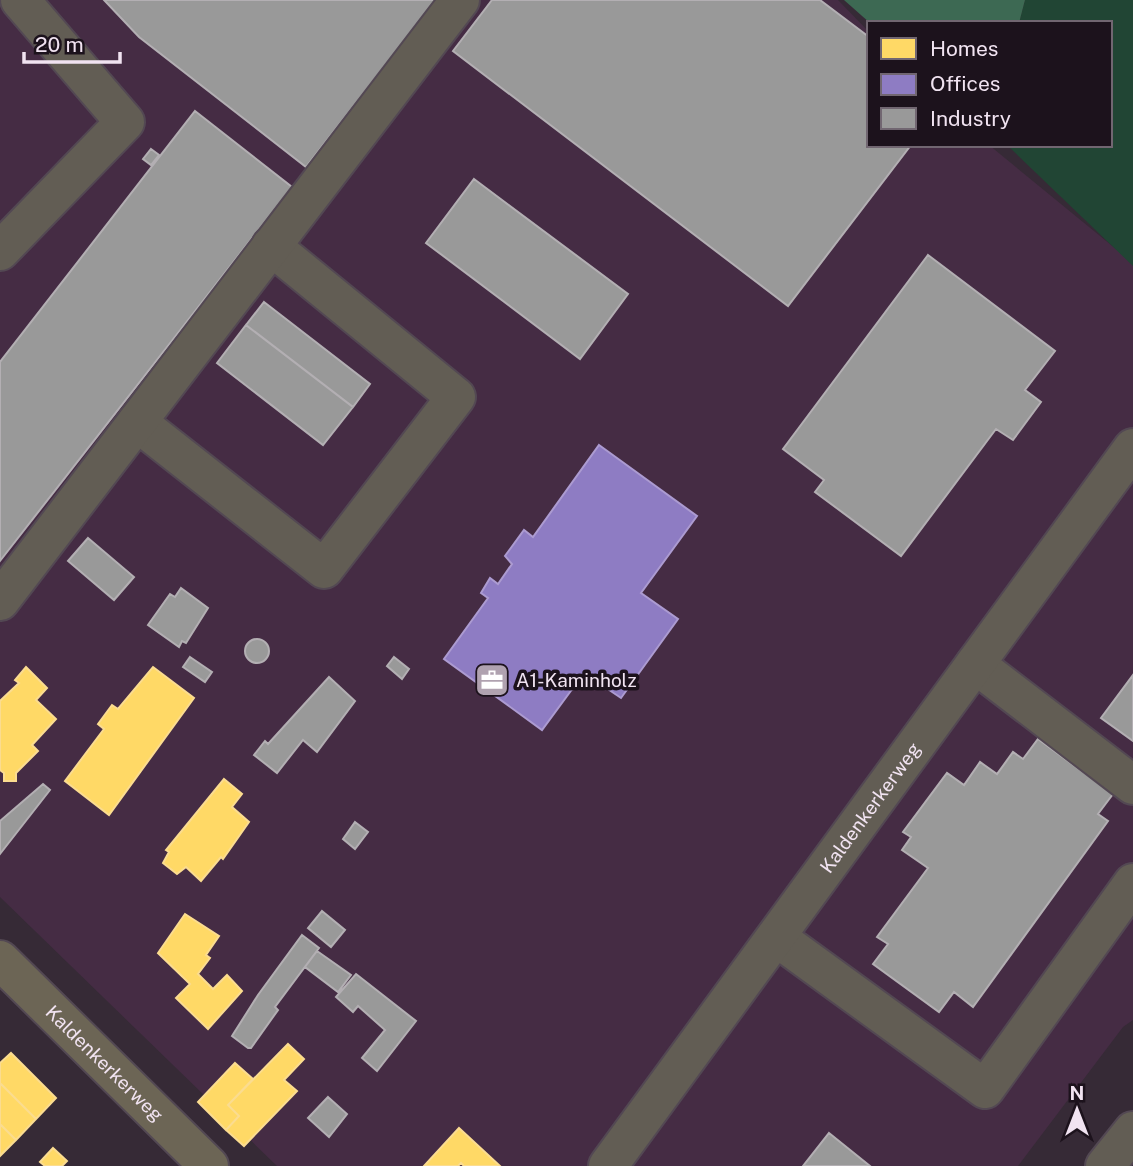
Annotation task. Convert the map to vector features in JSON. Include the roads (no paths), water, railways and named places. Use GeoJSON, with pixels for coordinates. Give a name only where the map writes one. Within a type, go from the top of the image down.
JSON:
{"type":"FeatureCollection","features":[{"type":"Feature","properties":{"kind":"main road","name":"Kaldenkerkerweg"},"geometry":{"type":"LineString","coordinates":[[0,960],[209,1166]]}},
{"type":"Feature","properties":{"kind":"street"},"geometry":{"type":"LineString","coordinates":[[0,251],[125,122],[20,0]]}},
{"type":"Feature","properties":{"kind":"street"},"geometry":{"type":"LineString","coordinates":[[0,601],[460,0]]}},
{"type":"Feature","properties":{"kind":"street"},"geometry":{"type":"LineString","coordinates":[[137,422],[324,569],[440,419],[456,397],[271,246]]}},
{"type":"Feature","properties":{"kind":"street","name":"Kaldenkerkerweg"},"geometry":{"type":"LineString","coordinates":[[608,1166],[1133,449]]}},
{"type":"Feature","properties":{"kind":"street"},"geometry":{"type":"LineString","coordinates":[[975,664],[1133,785]]}},
{"type":"Feature","properties":{"kind":"street"},"geometry":{"type":"LineString","coordinates":[[776,937],[985,1089],[1133,883]]}},
{"type":"Feature","properties":{"kind":"street"},"geometry":{"type":"LineString","coordinates":[[1105,1166],[1133,1131]]}},
{"type":"Feature","properties":{"kind":"place","name":"A1-Kaminholz"},"geometry":{"type":"Point","coordinates":[492,680]}}]}
